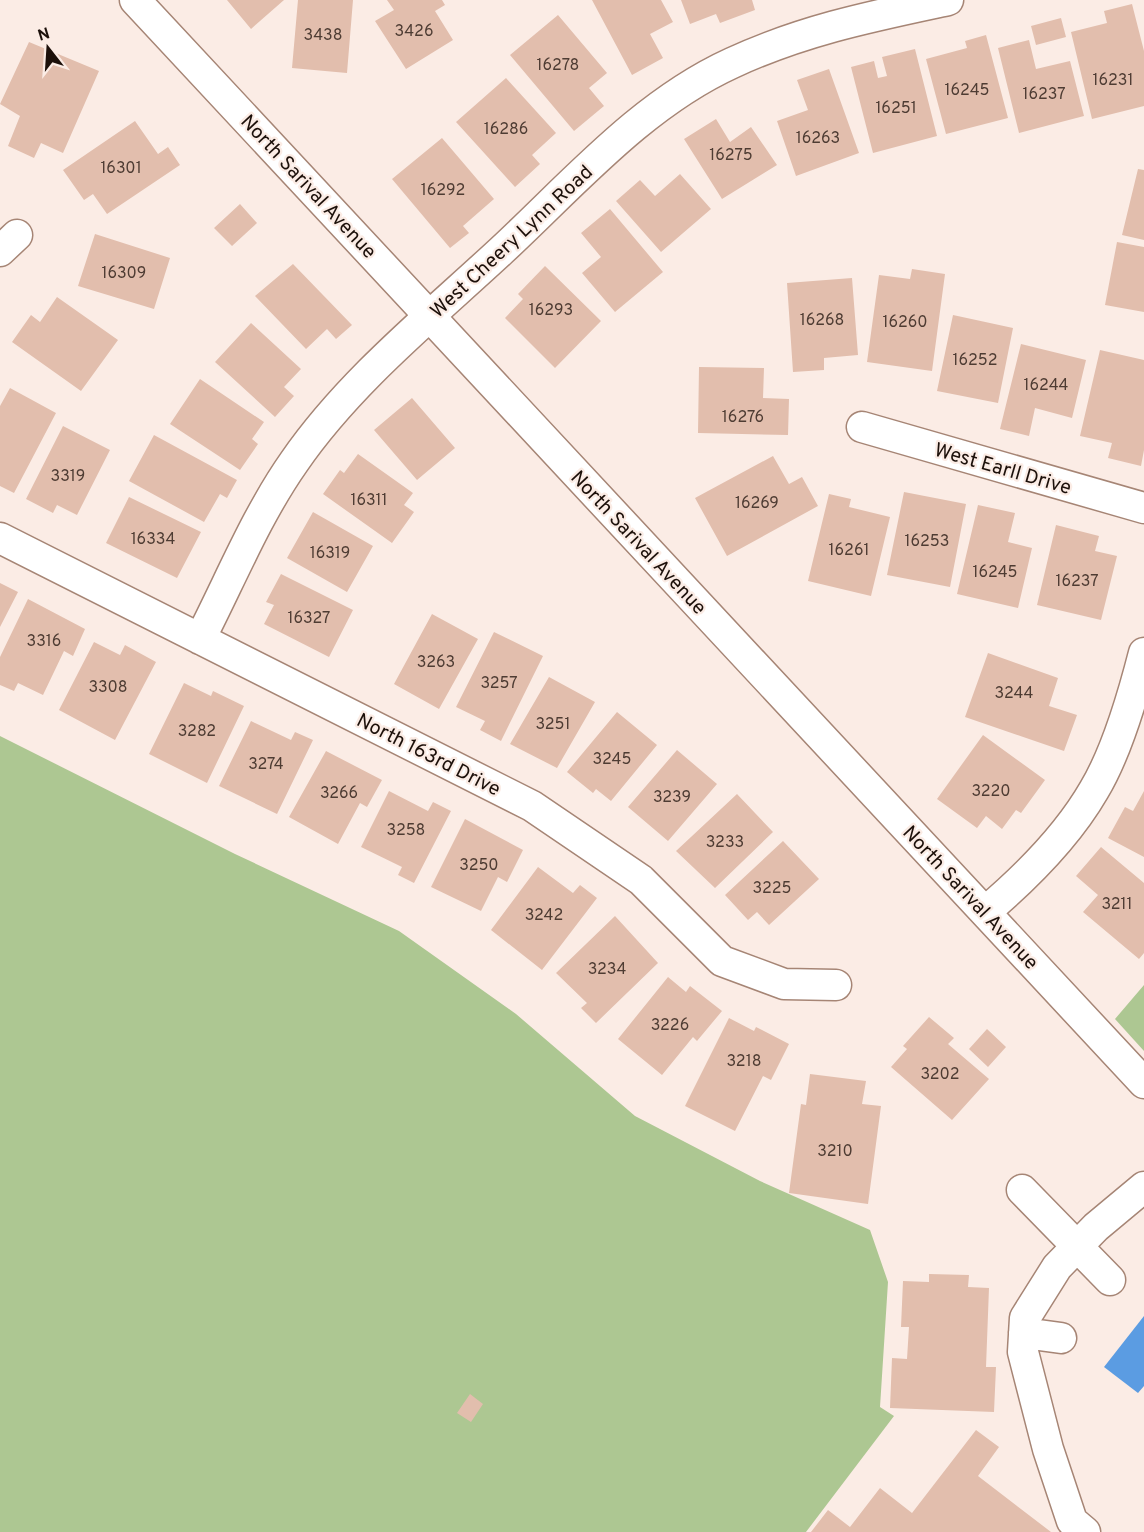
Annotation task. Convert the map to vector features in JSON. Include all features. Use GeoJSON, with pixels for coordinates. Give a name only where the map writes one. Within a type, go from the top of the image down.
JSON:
{"type":"FeatureCollection","features":[{"type":"Feature","properties":{"kind":"street","name":"North Sarival Avenue"},"geometry":{"type":"LineString","coordinates":[[135,0],[1144,1083]]}},
{"type":"Feature","properties":{"kind":"street","name":"West Cheery Lynn Road"},"geometry":{"type":"LineString","coordinates":[[200,639],[292,464],[319,428],[430,316],[641,121],[689,86],[731,63],[825,27],[948,0]]}},
{"type":"Feature","properties":{"kind":"street","name":"West Earll Drive"},"geometry":{"type":"LineString","coordinates":[[862,428],[1144,508]]}},
{"type":"Feature","properties":{"kind":"street","name":"North 163rd Drive"},"geometry":{"type":"LineString","coordinates":[[0,538],[532,806],[641,880],[722,961],[784,984],[836,985]]}},
{"type":"Feature","properties":{"kind":"street"},"geometry":{"type":"LineString","coordinates":[[985,912],[1013,889],[1056,842],[1095,790],[1130,706],[1144,653]]}},
{"type":"Feature","properties":{"kind":"street"},"geometry":{"type":"LineString","coordinates":[[1085,1532],[1072,1521],[1048,1449],[1023,1352],[1024,1317],[1057,1267],[1096,1227],[1144,1186]]}},
{"type":"Feature","properties":{"kind":"street"},"geometry":{"type":"LineString","coordinates":[[1022,1190],[1110,1280]]}},
{"type":"Feature","properties":{"kind":"street"},"geometry":{"type":"LineString","coordinates":[[1024,1333],[1060,1338]]}},
{"type":"Feature","properties":{"kind":"green space"},"geometry":{"type":"Polygon","coordinates":[[[0,736],[235,854],[399,931],[516,1014],[635,1116],[760,1181],[870,1230],[888,1282],[880,1407],[894,1416],[806,1532],[0,1532],[0,736]]]}},
{"type":"Feature","properties":{"kind":"green space"},"geometry":{"type":"Polygon","coordinates":[[[1144,985],[1144,1051],[1115,1019],[1144,985]]]}},
{"type":"Feature","properties":{"kind":"water"},"geometry":{"type":"Polygon","coordinates":[[[1144,1316],[1144,1386],[1138,1393],[1104,1367],[1144,1316]]]}},
{"type":"Feature","properties":{"kind":"building"},"geometry":{"type":"Polygon","coordinates":[[[227,0],[284,0],[251,29],[227,0]]]}},
{"type":"Feature","properties":{"kind":"building"},"geometry":{"type":"Polygon","coordinates":[[[298,0],[353,0],[347,73],[292,68],[298,0]]]}},
{"type":"Feature","properties":{"kind":"building"},"geometry":{"type":"Polygon","coordinates":[[[387,0],[442,0],[445,5],[435,11],[453,40],[406,69],[375,21],[394,10],[387,0]]]}},
{"type":"Feature","properties":{"kind":"building"},"geometry":{"type":"Polygon","coordinates":[[[592,0],[661,0],[673,22],[650,34],[663,58],[632,75],[592,0]]]}},
{"type":"Feature","properties":{"kind":"building"},"geometry":{"type":"Polygon","coordinates":[[[681,0],[752,0],[755,10],[720,23],[716,14],[690,24],[681,0]]]}},
{"type":"Feature","properties":{"kind":"building"},"geometry":{"type":"Polygon","coordinates":[[[1132,4],[1144,51],[1144,106],[1092,119],[1071,32],[1107,23],[1104,11],[1132,4]]]}},
{"type":"Feature","properties":{"kind":"building"},"geometry":{"type":"Polygon","coordinates":[[[558,15],[607,73],[589,88],[604,106],[574,131],[510,55],[558,15]]]}},
{"type":"Feature","properties":{"kind":"building"},"geometry":{"type":"Polygon","coordinates":[[[1061,18],[1066,37],[1036,45],[1031,26],[1061,18]]]}},
{"type":"Feature","properties":{"kind":"building"},"geometry":{"type":"Polygon","coordinates":[[[986,35],[1008,118],[946,134],[926,59],[967,48],[965,41],[986,35]]]}},
{"type":"Feature","properties":{"kind":"building"},"geometry":{"type":"Polygon","coordinates":[[[1029,40],[1036,69],[1070,61],[1084,116],[1019,133],[998,48],[1029,40]]]}},
{"type":"Feature","properties":{"kind":"building"},"geometry":{"type":"Polygon","coordinates":[[[29,42],[99,71],[63,153],[41,143],[34,158],[8,146],[20,116],[0,104],[29,42]]]}},
{"type":"Feature","properties":{"kind":"building"},"geometry":{"type":"Polygon","coordinates":[[[915,49],[937,136],[873,153],[851,67],[874,61],[878,78],[887,76],[882,57],[915,49]]]}},
{"type":"Feature","properties":{"kind":"building"},"geometry":{"type":"Polygon","coordinates":[[[829,69],[859,153],[796,176],[777,121],[808,110],[797,80],[829,69]]]}},
{"type":"Feature","properties":{"kind":"building"},"geometry":{"type":"Polygon","coordinates":[[[506,78],[556,133],[532,155],[540,164],[515,187],[456,122],[506,78]]]}},
{"type":"Feature","properties":{"kind":"building"},"geometry":{"type":"Polygon","coordinates":[[[716,119],[730,142],[751,127],[777,165],[722,199],[684,139],[716,119]]]}},
{"type":"Feature","properties":{"kind":"building"},"geometry":{"type":"Polygon","coordinates":[[[135,121],[158,154],[168,147],[180,165],[107,214],[93,194],[84,200],[63,170],[135,121]]]}},
{"type":"Feature","properties":{"kind":"building"},"geometry":{"type":"Polygon","coordinates":[[[442,138],[494,199],[463,226],[469,233],[450,248],[392,179],[442,138]]]}},
{"type":"Feature","properties":{"kind":"building"},"geometry":{"type":"Polygon","coordinates":[[[1138,169],[1144,170],[1144,240],[1122,235],[1138,169]]]}},
{"type":"Feature","properties":{"kind":"building"},"geometry":{"type":"Polygon","coordinates":[[[680,174],[711,209],[661,252],[616,201],[640,180],[655,196],[680,174]]]}},
{"type":"Feature","properties":{"kind":"building"},"geometry":{"type":"Polygon","coordinates":[[[240,204],[257,223],[232,246],[214,228],[240,204]]]}},
{"type":"Feature","properties":{"kind":"building"},"geometry":{"type":"Polygon","coordinates":[[[610,209],[663,272],[615,312],[582,273],[601,257],[581,233],[610,209]]]}},
{"type":"Feature","properties":{"kind":"building"},"geometry":{"type":"Polygon","coordinates":[[[95,234],[170,258],[154,309],[78,286],[95,234]]]}},
{"type":"Feature","properties":{"kind":"building"},"geometry":{"type":"Polygon","coordinates":[[[1117,242],[1144,247],[1144,312],[1105,305],[1117,242]]]}},
{"type":"Feature","properties":{"kind":"building"},"geometry":{"type":"Polygon","coordinates":[[[293,264],[352,325],[336,339],[327,329],[306,349],[255,296],[293,264]]]}},
{"type":"Feature","properties":{"kind":"building"},"geometry":{"type":"Polygon","coordinates":[[[545,266],[601,321],[555,368],[505,318],[523,299],[518,294],[545,266]]]}},
{"type":"Feature","properties":{"kind":"building"},"geometry":{"type":"Polygon","coordinates":[[[912,269],[945,274],[932,371],[867,362],[879,275],[910,279],[912,269]]]}},
{"type":"Feature","properties":{"kind":"building"},"geometry":{"type":"Polygon","coordinates":[[[852,278],[858,355],[824,358],[824,370],[793,372],[787,283],[852,278]]]}},
{"type":"Feature","properties":{"kind":"building"},"geometry":{"type":"Polygon","coordinates":[[[57,297],[118,340],[81,391],[12,342],[31,315],[40,322],[57,297]]]}},
{"type":"Feature","properties":{"kind":"building"},"geometry":{"type":"Polygon","coordinates":[[[953,315],[1013,328],[998,403],[937,391],[953,315]]]}},
{"type":"Feature","properties":{"kind":"building"},"geometry":{"type":"Polygon","coordinates":[[[251,323],[301,369],[284,387],[294,396],[275,417],[215,362],[251,323]]]}},
{"type":"Feature","properties":{"kind":"building"},"geometry":{"type":"Polygon","coordinates":[[[1021,344],[1086,360],[1072,418],[1035,408],[1029,436],[1000,429],[1021,344]]]}},
{"type":"Feature","properties":{"kind":"building"},"geometry":{"type":"Polygon","coordinates":[[[1100,350],[1144,360],[1144,450],[1141,466],[1108,458],[1112,443],[1080,436],[1100,350]]]}},
{"type":"Feature","properties":{"kind":"building"},"geometry":{"type":"Polygon","coordinates":[[[699,367],[764,368],[763,398],[789,399],[788,435],[698,433],[699,367]]]}},
{"type":"Feature","properties":{"kind":"building"},"geometry":{"type":"Polygon","coordinates":[[[200,379],[264,422],[252,439],[258,444],[240,470],[170,424],[200,379]]]}},
{"type":"Feature","properties":{"kind":"building"},"geometry":{"type":"Polygon","coordinates":[[[10,388],[56,413],[14,493],[0,486],[0,406],[10,388]]]}},
{"type":"Feature","properties":{"kind":"building"},"geometry":{"type":"Polygon","coordinates":[[[412,398],[455,448],[417,480],[374,430],[412,398]]]}},
{"type":"Feature","properties":{"kind":"building"},"geometry":{"type":"Polygon","coordinates":[[[63,426],[110,450],[77,515],[57,505],[53,513],[26,499],[63,426]]]}},
{"type":"Feature","properties":{"kind":"building"},"geometry":{"type":"Polygon","coordinates":[[[154,435],[237,480],[227,498],[220,494],[204,522],[129,481],[154,435]]]}},
{"type":"Feature","properties":{"kind":"building"},"geometry":{"type":"Polygon","coordinates":[[[358,454],[413,493],[404,505],[414,512],[392,543],[323,494],[340,470],[344,473],[358,454]]]}},
{"type":"Feature","properties":{"kind":"building"},"geometry":{"type":"Polygon","coordinates":[[[773,456],[789,484],[802,477],[818,506],[727,556],[695,498],[773,456]]]}},
{"type":"Feature","properties":{"kind":"building"},"geometry":{"type":"Polygon","coordinates":[[[904,492],[966,504],[950,587],[887,575],[904,492]]]}},
{"type":"Feature","properties":{"kind":"building"},"geometry":{"type":"Polygon","coordinates":[[[829,494],[851,499],[849,507],[890,517],[871,596],[808,581],[829,494]]]}},
{"type":"Feature","properties":{"kind":"building"},"geometry":{"type":"Polygon","coordinates":[[[129,497],[201,532],[177,578],[106,543],[129,497]]]}},
{"type":"Feature","properties":{"kind":"building"},"geometry":{"type":"Polygon","coordinates":[[[978,505],[1015,513],[1008,542],[1032,548],[1018,608],[957,594],[978,505]]]}},
{"type":"Feature","properties":{"kind":"building"},"geometry":{"type":"Polygon","coordinates":[[[313,512],[373,546],[347,592],[287,558],[313,512]]]}},
{"type":"Feature","properties":{"kind":"building"},"geometry":{"type":"Polygon","coordinates":[[[1056,525],[1099,536],[1095,551],[1117,556],[1101,620],[1037,605],[1056,525]]]}},
{"type":"Feature","properties":{"kind":"building"},"geometry":{"type":"Polygon","coordinates":[[[281,574],[353,610],[329,657],[264,624],[274,605],[266,602],[281,574]]]}},
{"type":"Feature","properties":{"kind":"building"},"geometry":{"type":"Polygon","coordinates":[[[0,583],[18,592],[0,627],[0,583]]]}},
{"type":"Feature","properties":{"kind":"building"},"geometry":{"type":"Polygon","coordinates":[[[28,599],[85,629],[73,656],[64,651],[43,695],[18,683],[14,691],[0,685],[0,657],[28,599]]]}},
{"type":"Feature","properties":{"kind":"building"},"geometry":{"type":"Polygon","coordinates":[[[432,614],[478,639],[439,709],[394,684],[432,614]]]}},
{"type":"Feature","properties":{"kind":"building"},"geometry":{"type":"Polygon","coordinates":[[[494,632],[543,656],[501,741],[480,730],[485,721],[456,707],[494,632]]]}},
{"type":"Feature","properties":{"kind":"building"},"geometry":{"type":"Polygon","coordinates":[[[94,642],[120,655],[125,645],[156,662],[115,740],[59,710],[94,642]]]}},
{"type":"Feature","properties":{"kind":"building"},"geometry":{"type":"Polygon","coordinates":[[[988,653],[1058,678],[1049,706],[1077,715],[1064,751],[965,717],[988,653]]]}},
{"type":"Feature","properties":{"kind":"building"},"geometry":{"type":"Polygon","coordinates":[[[549,677],[595,702],[557,768],[510,744],[549,677]]]}},
{"type":"Feature","properties":{"kind":"building"},"geometry":{"type":"Polygon","coordinates":[[[184,683],[211,696],[213,691],[244,706],[207,783],[149,754],[184,683]]]}},
{"type":"Feature","properties":{"kind":"building"},"geometry":{"type":"Polygon","coordinates":[[[617,712],[657,745],[611,801],[596,789],[593,793],[567,772],[617,712]]]}},
{"type":"Feature","properties":{"kind":"building"},"geometry":{"type":"Polygon","coordinates":[[[251,721],[291,740],[295,732],[313,740],[277,814],[219,786],[251,721]]]}},
{"type":"Feature","properties":{"kind":"building"},"geometry":{"type":"Polygon","coordinates":[[[983,735],[1045,780],[1021,813],[1016,810],[1002,829],[986,816],[977,828],[937,799],[983,735]]]}},
{"type":"Feature","properties":{"kind":"building"},"geometry":{"type":"Polygon","coordinates":[[[677,750],[717,784],[668,841],[628,807],[677,750]]]}},
{"type":"Feature","properties":{"kind":"building"},"geometry":{"type":"Polygon","coordinates":[[[326,751],[382,780],[367,807],[360,803],[338,844],[289,817],[326,751]]]}},
{"type":"Feature","properties":{"kind":"building"},"geometry":{"type":"Polygon","coordinates":[[[389,791],[428,811],[433,802],[451,811],[414,883],[398,875],[402,867],[361,847],[389,791]]]}},
{"type":"Feature","properties":{"kind":"building"},"geometry":{"type":"Polygon","coordinates":[[[1144,791],[1144,857],[1108,838],[1125,807],[1133,811],[1144,791]]]}},
{"type":"Feature","properties":{"kind":"building"},"geometry":{"type":"Polygon","coordinates":[[[737,794],[773,832],[715,888],[676,851],[737,794]]]}},
{"type":"Feature","properties":{"kind":"building"},"geometry":{"type":"Polygon","coordinates":[[[465,819],[523,850],[507,882],[498,877],[481,911],[431,887],[465,819]]]}},
{"type":"Feature","properties":{"kind":"building"},"geometry":{"type":"Polygon","coordinates":[[[783,841],[819,879],[769,925],[757,912],[748,920],[725,895],[783,841]]]}},
{"type":"Feature","properties":{"kind":"building"},"geometry":{"type":"Polygon","coordinates":[[[1101,847],[1144,883],[1144,953],[1139,959],[1083,912],[1098,895],[1076,876],[1101,847]]]}},
{"type":"Feature","properties":{"kind":"building"},"geometry":{"type":"Polygon","coordinates":[[[538,867],[573,893],[580,885],[597,898],[542,970],[491,930],[538,867]]]}},
{"type":"Feature","properties":{"kind":"building"},"geometry":{"type":"Polygon","coordinates":[[[615,916],[658,963],[596,1023],[581,1008],[587,1003],[556,973],[615,916]]]}},
{"type":"Feature","properties":{"kind":"building"},"geometry":{"type":"Polygon","coordinates":[[[668,977],[686,992],[690,986],[722,1011],[697,1041],[693,1037],[662,1075],[618,1039],[668,977]]]}},
{"type":"Feature","properties":{"kind":"building"},"geometry":{"type":"Polygon","coordinates":[[[929,1017],[954,1038],[948,1044],[989,1079],[952,1120],[891,1067],[907,1049],[903,1046],[929,1017]]]}},
{"type":"Feature","properties":{"kind":"building"},"geometry":{"type":"Polygon","coordinates":[[[729,1018],[754,1031],[756,1027],[789,1044],[771,1080],[763,1076],[735,1131],[685,1106],[729,1018]]]}},
{"type":"Feature","properties":{"kind":"building"},"geometry":{"type":"Polygon","coordinates":[[[987,1029],[1006,1047],[988,1067],[969,1049],[987,1029]]]}},
{"type":"Feature","properties":{"kind":"building"},"geometry":{"type":"Polygon","coordinates":[[[810,1074],[866,1081],[862,1104],[881,1106],[868,1204],[789,1193],[801,1104],[806,1105],[810,1074]]]}},
{"type":"Feature","properties":{"kind":"building"},"geometry":{"type":"Polygon","coordinates":[[[929,1274],[969,1275],[968,1287],[989,1288],[986,1367],[996,1367],[994,1412],[890,1408],[892,1358],[907,1359],[909,1327],[901,1327],[903,1281],[929,1282],[929,1274]]]}},
{"type":"Feature","properties":{"kind":"building"},"geometry":{"type":"Polygon","coordinates":[[[470,1394],[483,1404],[471,1422],[457,1413],[470,1394]]]}},
{"type":"Feature","properties":{"kind":"building"},"geometry":{"type":"Polygon","coordinates":[[[976,1430],[999,1447],[978,1476],[1051,1532],[811,1532],[828,1510],[850,1527],[880,1488],[912,1513],[976,1430]]]}}]}
